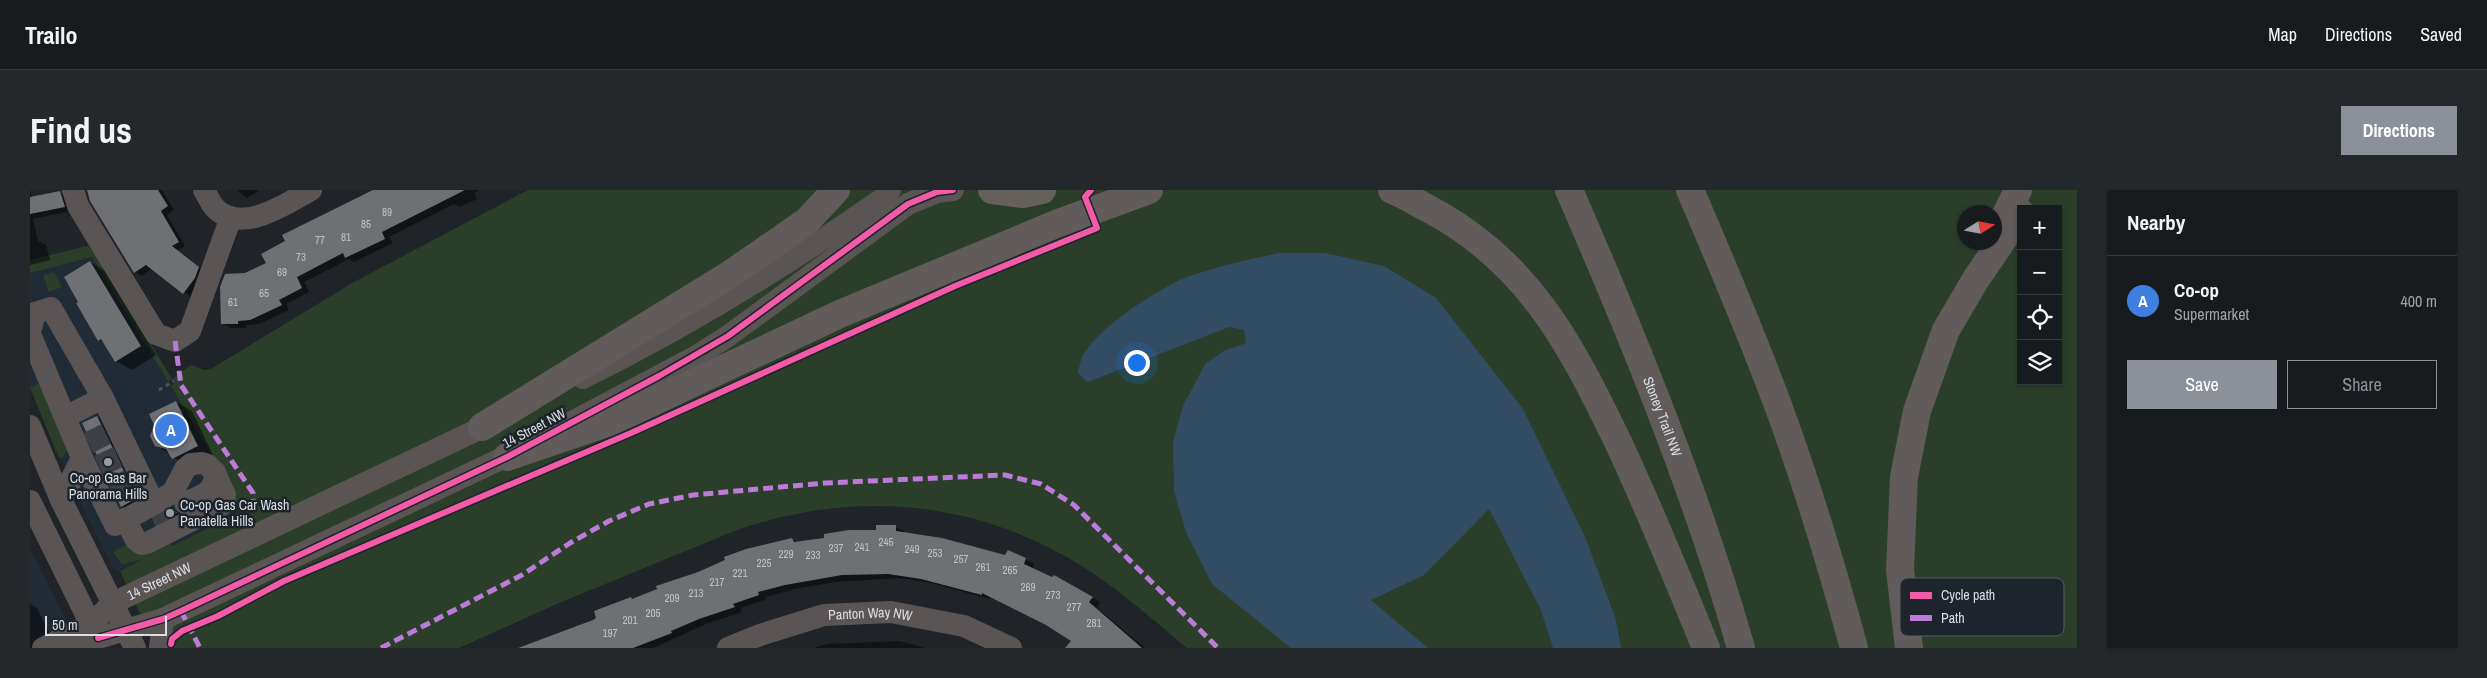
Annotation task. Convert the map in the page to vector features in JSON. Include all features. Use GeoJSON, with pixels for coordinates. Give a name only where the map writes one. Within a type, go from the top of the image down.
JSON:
{"type":"FeatureCollection","features":[{"type":"Feature","properties":{"kind":"highway"},"geometry":{"type":"LineString","coordinates":[[482,428],[729,275],[807,221],[836,190]]}},
{"type":"Feature","properties":{"kind":"highway"},"geometry":{"type":"LineString","coordinates":[[507,457],[610,422],[851,310],[1056,224],[1149,190]]}},
{"type":"Feature","properties":{"kind":"highway"},"geometry":{"type":"LineString","coordinates":[[1392,190],[1459,225],[1503,261],[1539,301],[1582,367],[1640,489],[1706,648]]}},
{"type":"Feature","properties":{"kind":"highway"},"geometry":{"type":"LineString","coordinates":[[1552,190],[1623,315]]}},
{"type":"Feature","properties":{"kind":"highway","name":"Stoney Trail NW"},"geometry":{"type":"LineString","coordinates":[[1569,190],[1623,315],[1661,414],[1741,648]]}},
{"type":"Feature","properties":{"kind":"highway"},"geometry":{"type":"LineString","coordinates":[[1690,190],[1779,408],[1830,561],[1854,648]]}},
{"type":"Feature","properties":{"kind":"highway"},"geometry":{"type":"LineString","coordinates":[[2002,224],[2018,190]]}},
{"type":"Feature","properties":{"kind":"highway"},"geometry":{"type":"LineString","coordinates":[[2027,205],[2037,190]]}},
{"type":"Feature","properties":{"kind":"highway"},"geometry":{"type":"LineString","coordinates":[[1901,578],[1904,477],[1917,411],[1946,330],[1976,279],[2017,219]]}},
{"type":"Feature","properties":{"kind":"highway"},"geometry":{"type":"LineString","coordinates":[[1976,279],[1990,250]]}},
{"type":"Feature","properties":{"kind":"main road"},"geometry":{"type":"LineString","coordinates":[[988,190],[1023,194],[1042,190]]}},
{"type":"Feature","properties":{"kind":"street"},"geometry":{"type":"LineString","coordinates":[[73,190],[78,206],[156,334],[175,341],[190,331],[231,217]]}},
{"type":"Feature","properties":{"kind":"street"},"geometry":{"type":"LineString","coordinates":[[204,190],[214,208],[231,217],[248,218],[265,214],[311,190]]}},
{"type":"Feature","properties":{"kind":"street","name":"14 Street NW"},"geometry":{"type":"LineString","coordinates":[[890,190],[882,198],[813,247],[704,314],[648,345],[482,428],[113,603],[97,636],[130,639],[163,619],[507,457],[695,357],[908,204],[937,192],[953,190]]}},
{"type":"Feature","properties":{"kind":"street"},"geometry":{"type":"LineString","coordinates":[[128,524],[136,540],[141,544],[147,543],[224,504],[225,495],[214,472],[208,465],[191,464],[185,469],[173,492],[153,511],[128,524],[116,525],[120,485],[101,451],[103,398],[51,308],[35,314],[30,333],[65,417],[101,451],[120,485],[153,511]]}},
{"type":"Feature","properties":{"kind":"street"},"geometry":{"type":"LineString","coordinates":[[65,417],[103,398]]}},
{"type":"Feature","properties":{"kind":"street"},"geometry":{"type":"LineString","coordinates":[[30,426],[62,500],[130,639]]}},
{"type":"Feature","properties":{"kind":"street"},"geometry":{"type":"LineString","coordinates":[[62,500],[101,451]]}},
{"type":"Feature","properties":{"kind":"street"},"geometry":{"type":"LineString","coordinates":[[185,503],[211,490],[214,485],[214,472]]}},
{"type":"Feature","properties":{"kind":"street"},"geometry":{"type":"LineString","coordinates":[[30,501],[97,636]]}},
{"type":"Feature","properties":{"kind":"street","name":"Panton Way NW"},"geometry":{"type":"LineString","coordinates":[[728,648],[760,635],[824,615],[890,612],[964,626],[1011,648]]}},
{"type":"Feature","properties":{"kind":"street"},"geometry":{"type":"LineString","coordinates":[[160,648],[163,619]]}},
{"type":"Feature","properties":{"kind":"street"},"geometry":{"type":"LineString","coordinates":[[43,648],[97,636]]}},
{"type":"Feature","properties":{"kind":"street"},"geometry":{"type":"LineString","coordinates":[[76,648],[97,636]]}},
{"type":"Feature","properties":{"kind":"path"},"geometry":{"type":"LineString","coordinates":[[159,390],[174,382]]}},
{"type":"Feature","properties":{"kind":"shaded area"},"geometry":{"type":"Polygon","coordinates":[[[91,245],[250,507],[120,571],[114,570],[75,492],[30,387],[30,260],[91,245]]]}},
{"type":"Feature","properties":{"kind":"shaded area"},"geometry":{"type":"Polygon","coordinates":[[[30,548],[80,648],[30,648],[30,548]]]}},
{"type":"Feature","properties":{"kind":"green space"},"geometry":{"type":"Polygon","coordinates":[[[528,190],[2077,190],[2077,648],[1187,648],[1110,585],[1082,566],[1041,544],[1000,527],[957,515],[914,508],[870,506],[826,509],[782,517],[737,530],[559,603],[459,648],[156,648],[120,571],[143,559],[122,564],[113,552],[126,545],[167,538],[172,546],[244,510],[231,502],[219,467],[171,386],[175,383],[172,379],[191,365],[205,370],[211,369],[354,282],[528,190]]]}},
{"type":"Feature","properties":{"kind":"green space"},"geometry":{"type":"Polygon","coordinates":[[[91,245],[172,379],[168,381],[92,257],[30,273],[30,260],[91,245]]]}},
{"type":"Feature","properties":{"kind":"green space"},"geometry":{"type":"Polygon","coordinates":[[[54,272],[62,287],[49,292],[43,275],[54,272]]]}},
{"type":"Feature","properties":{"kind":"green space"},"geometry":{"type":"Polygon","coordinates":[[[39,383],[67,450],[63,457],[59,458],[30,388],[39,383]]]}},
{"type":"Feature","properties":{"kind":"water"},"geometry":{"type":"Polygon","coordinates":[[[1279,253],[1325,253],[1384,266],[1436,298],[1523,409],[1586,539],[1616,620],[1621,648],[1553,648],[1541,610],[1489,509],[1424,575],[1371,600],[1428,648],[1291,648],[1212,584],[1186,532],[1174,491],[1173,442],[1183,406],[1205,364],[1224,351],[1246,343],[1244,330],[1229,327],[1088,382],[1078,371],[1082,358],[1100,334],[1130,310],[1162,289],[1201,272],[1279,253]]]}},
{"type":"Feature","properties":{"kind":"building"},"geometry":{"type":"Polygon","coordinates":[[[87,190],[158,190],[168,206],[161,211],[179,242],[172,246],[199,267],[195,278],[183,294],[146,265],[134,273],[90,201],[87,190]]]}},
{"type":"Feature","properties":{"kind":"building"},"geometry":{"type":"Polygon","coordinates":[[[373,190],[465,190],[382,232],[385,239],[345,258],[343,253],[297,277],[302,288],[279,300],[282,305],[250,320],[238,321],[238,324],[221,324],[220,287],[225,274],[245,273],[266,263],[261,254],[285,241],[282,235],[373,190]]]}},
{"type":"Feature","properties":{"kind":"building"},"geometry":{"type":"Polygon","coordinates":[[[60,191],[65,207],[30,214],[30,197],[60,191]]]}},
{"type":"Feature","properties":{"kind":"building"},"geometry":{"type":"Polygon","coordinates":[[[90,261],[141,346],[115,362],[101,339],[98,341],[76,303],[78,302],[64,277],[90,261]]]}},
{"type":"Feature","properties":{"kind":"building"},"geometry":{"type":"Polygon","coordinates":[[[176,401],[198,446],[172,459],[166,449],[155,446],[150,436],[154,425],[149,414],[176,401]]]}},
{"type":"Feature","properties":{"kind":"building","name":"Co-op Gas Bar Panorama Hills"},"geometry":{"type":"Polygon","coordinates":[[[97,416],[137,498],[121,507],[82,423],[97,416]]]}},
{"type":"Feature","properties":{"kind":"building"},"geometry":{"type":"Polygon","coordinates":[[[173,508],[177,513],[155,524],[153,520],[173,508]]]}},
{"type":"Feature","properties":{"kind":"building"},"geometry":{"type":"Polygon","coordinates":[[[876,525],[896,525],[896,531],[942,538],[1005,555],[1008,550],[1026,558],[1024,564],[1052,577],[1054,575],[1093,597],[1089,602],[1142,648],[1065,648],[1071,641],[1046,625],[982,593],[982,595],[921,579],[888,574],[842,575],[785,585],[758,592],[759,595],[733,604],[735,607],[699,619],[671,631],[672,633],[633,648],[518,648],[593,620],[596,618],[594,611],[657,589],[656,586],[698,572],[725,560],[724,557],[746,549],[792,538],[794,542],[824,538],[824,534],[849,530],[876,530],[876,525]]]}},
{"type":"Feature","properties":{"kind":"tunnel"},"geometry":{"type":"LineString","coordinates":[[88,443],[106,434]]}},
{"type":"Feature","properties":{"kind":"tunnel"},"geometry":{"type":"LineString","coordinates":[[99,466],[118,457]]}},
{"type":"Feature","properties":{"kind":"tunnel"},"geometry":{"type":"LineString","coordinates":[[111,489],[129,480]]}},
{"type":"Feature","properties":{"kind":"tunnel"},"geometry":{"type":"LineString","coordinates":[[152,518],[185,503]]}},
{"type":"Feature","properties":{"kind":"marked path"},"geometry":{"type":"LineString","coordinates":[[175,341],[181,385],[253,493],[254,509]]}},
{"type":"Feature","properties":{"kind":"marked path"},"geometry":{"type":"LineString","coordinates":[[381,648],[522,575],[570,543],[609,521],[649,504],[693,495],[825,483],[1005,475],[1041,484],[1074,505],[1218,648]]}},
{"type":"Feature","properties":{"kind":"marked path"},"geometry":{"type":"LineString","coordinates":[[181,611],[200,648]]}},
{"type":"Feature","properties":{"kind":"cycle path"},"geometry":{"type":"LineString","coordinates":[[98,638],[163,619],[507,457],[659,376],[728,336],[908,204],[937,192],[953,190]]}},
{"type":"Feature","properties":{"kind":"cycle path"},"geometry":{"type":"LineString","coordinates":[[171,644],[172,639],[182,631],[218,616],[284,581],[631,433],[955,286],[1097,228],[1085,197],[1091,190]]}},
{"type":"Feature","properties":{"kind":"place","name":"Co-op"},"geometry":{"type":"Point","coordinates":[171,430]}},
{"type":"Feature","properties":{"kind":"place","name":"Co-op Gas Bar Panorama Hills"},"geometry":{"type":"Point","coordinates":[108,462]}},
{"type":"Feature","properties":{"kind":"place","name":"Co-op Gas Car Wash Panatella Hills"},"geometry":{"type":"Point","coordinates":[170,513]}}]}
